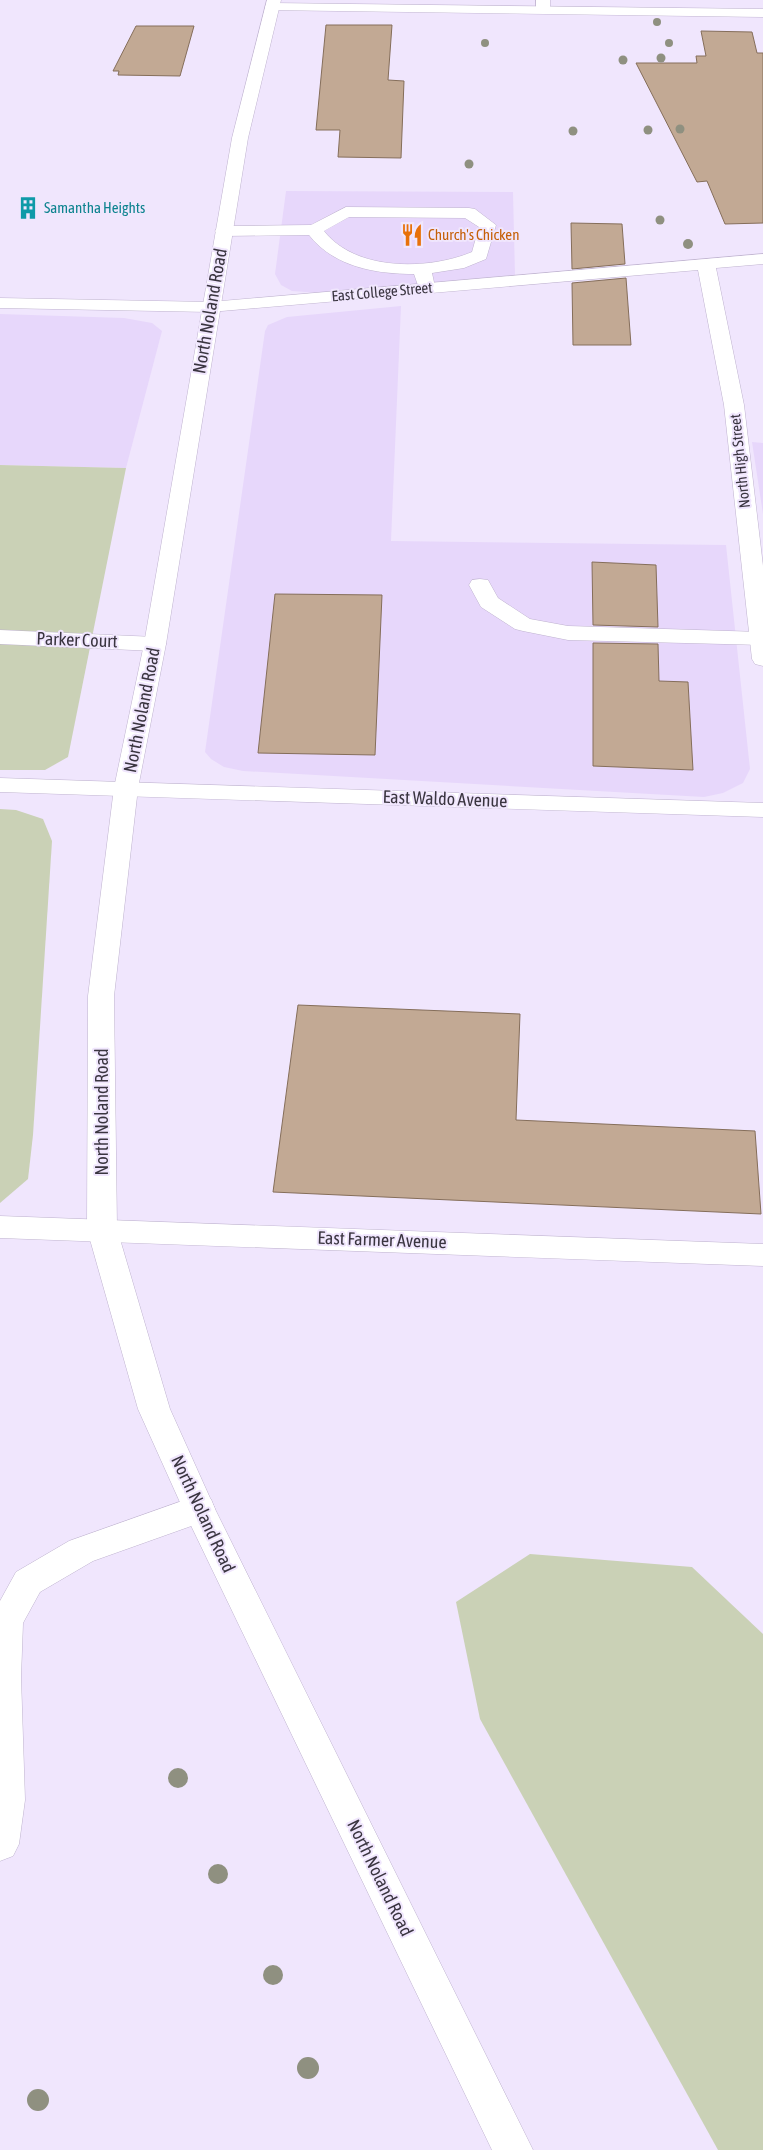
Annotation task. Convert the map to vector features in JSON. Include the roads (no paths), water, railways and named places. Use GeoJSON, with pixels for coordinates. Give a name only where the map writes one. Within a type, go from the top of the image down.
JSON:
{"type":"FeatureCollection","features":[{"type":"Feature","properties":{"kind":"street"},"geometry":{"type":"LineString","coordinates":[[273,4],[543,5],[763,13]]}},
{"type":"Feature","properties":{"kind":"street","name":"North Noland Road"},"geometry":{"type":"LineString","coordinates":[[273,4],[240,138],[210,307],[155,644],[126,788],[101,996],[102,1229],[154,1409],[200,1509],[513,2150]]}},
{"type":"Feature","properties":{"kind":"street"},"geometry":{"type":"LineString","coordinates":[[224,231],[314,230],[346,212],[469,213],[488,225],[480,255],[458,264],[422,269],[391,269],[358,263],[328,247],[314,230]]}},
{"type":"Feature","properties":{"kind":"street","name":"East College Street"},"geometry":{"type":"LineString","coordinates":[[0,303],[210,307],[763,259]]}},
{"type":"Feature","properties":{"kind":"street","name":"North High Street"},"geometry":{"type":"LineString","coordinates":[[706,264],[734,405],[762,649]]}},
{"type":"Feature","properties":{"kind":"street"},"geometry":{"type":"LineString","coordinates":[[422,269],[426,288]]}},
{"type":"Feature","properties":{"kind":"street"},"geometry":{"type":"LineString","coordinates":[[480,585],[489,602],[523,624],[568,633],[762,649]]}},
{"type":"Feature","properties":{"kind":"street","name":"Parker Court"},"geometry":{"type":"LineString","coordinates":[[0,637],[155,644]]}},
{"type":"Feature","properties":{"kind":"street","name":"East Waldo Avenue"},"geometry":{"type":"LineString","coordinates":[[0,785],[763,810]]}},
{"type":"Feature","properties":{"kind":"street","name":"East Farmer Avenue"},"geometry":{"type":"LineString","coordinates":[[0,1226],[763,1255]]}},
{"type":"Feature","properties":{"kind":"street"},"geometry":{"type":"LineString","coordinates":[[0,1844],[7,1800],[4,1677],[6,1622],[28,1582],[81,1551],[200,1509]]}},
{"type":"Feature","properties":{"kind":"place","name":"Samantha Heights"},"geometry":{"type":"Point","coordinates":[28,208]}},
{"type":"Feature","properties":{"kind":"place","name":"Church's Chicken"},"geometry":{"type":"Point","coordinates":[412,235]}}]}
